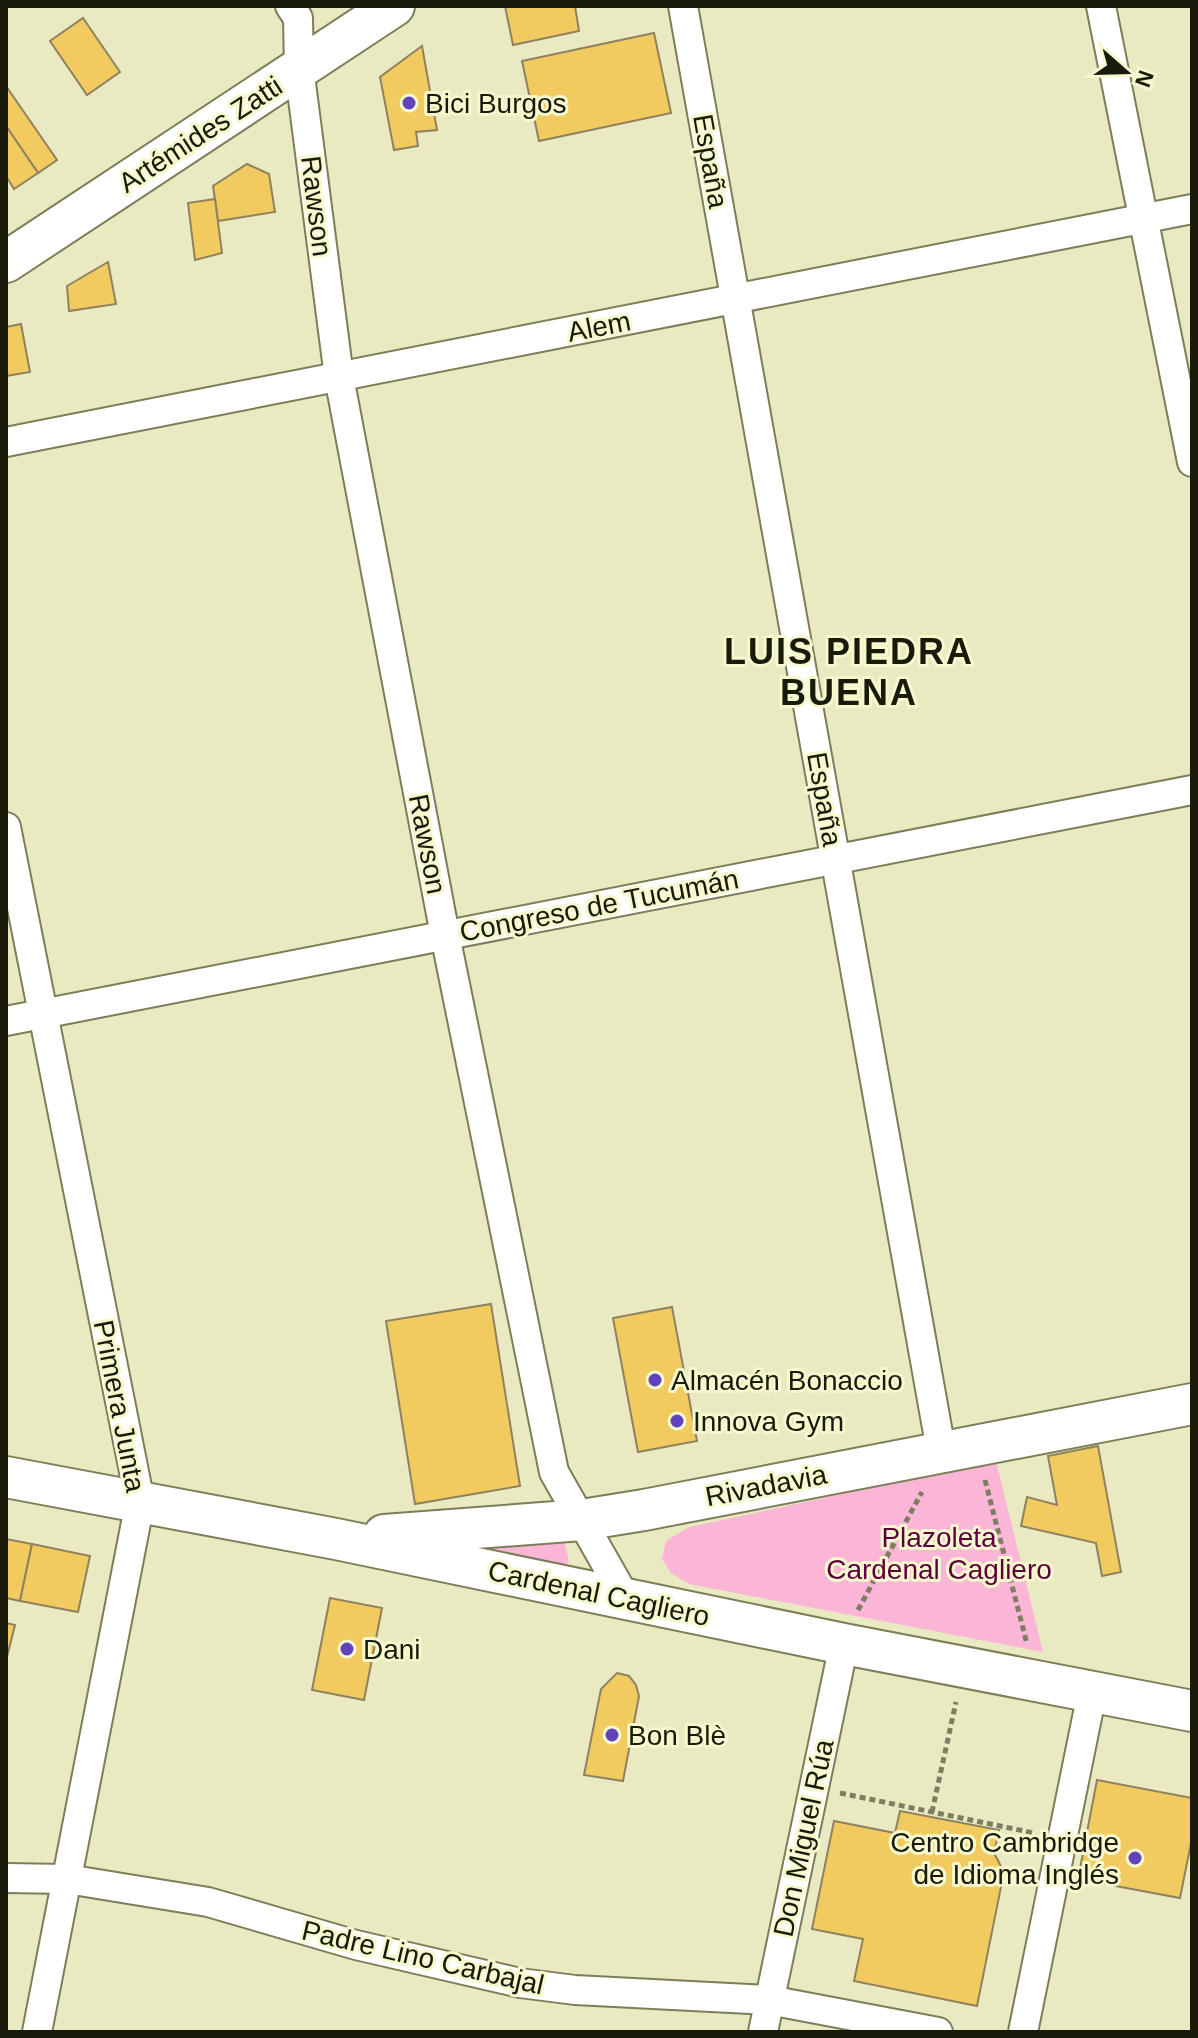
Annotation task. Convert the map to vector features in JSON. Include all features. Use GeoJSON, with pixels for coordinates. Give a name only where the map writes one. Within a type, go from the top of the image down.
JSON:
{"type":"FeatureCollection","features":[{"type":"Feature","properties":{"kind":"main road","name":"Artémides Zatti"},"geometry":{"type":"LineString","coordinates":[[6,262],[394,6]]}},
{"type":"Feature","properties":{"kind":"main road","name":"Rivadavia"},"geometry":{"type":"LineString","coordinates":[[336,1539],[582,1520],[1192,1404]]}},
{"type":"Feature","properties":{"kind":"main road","name":"Cardenal Cagliero"},"geometry":{"type":"LineString","coordinates":[[6,1477],[336,1539],[844,1644],[1192,1711]]}},
{"type":"Feature","properties":{"kind":"street","name":"Rawson"},"geometry":{"type":"LineString","coordinates":[[290,6],[298,18],[299,68],[339,377],[445,935],[554,1472],[626,1599]]}},
{"type":"Feature","properties":{"kind":"street","name":"España"},"geometry":{"type":"LineString","coordinates":[[683,6],[836,859],[958,1447]]}},
{"type":"Feature","properties":{"kind":"street"},"geometry":{"type":"LineString","coordinates":[[1101,6],[1192,462]]}},
{"type":"Feature","properties":{"kind":"street","name":"Alem"},"geometry":{"type":"LineString","coordinates":[[6,442],[1192,209]]}},
{"type":"Feature","properties":{"kind":"street","name":"Congreso de Tucumán"},"geometry":{"type":"LineString","coordinates":[[6,1021],[1192,790]]}},
{"type":"Feature","properties":{"kind":"street","name":"Primera Junta"},"geometry":{"type":"LineString","coordinates":[[6,827],[140,1502],[37,2032]]}},
{"type":"Feature","properties":{"kind":"street","name":"Don Miguel Rúa"},"geometry":{"type":"LineString","coordinates":[[763,2032],[844,1644]]}},
{"type":"Feature","properties":{"kind":"street"},"geometry":{"type":"LineString","coordinates":[[1023,2032],[1092,1693]]}},
{"type":"Feature","properties":{"kind":"street","name":"Padre Lino Carbajal"},"geometry":{"type":"LineString","coordinates":[[6,1878],[67,1879],[208,1902],[356,1945],[520,1983],[575,1990],[769,2000],[938,2032]]}},
{"type":"Feature","properties":{"kind":"path"},"geometry":{"type":"LineString","coordinates":[[844,1644],[864,1593],[943,1460],[958,1447],[1036,1682]]}},
{"type":"Feature","properties":{"kind":"path"},"geometry":{"type":"LineString","coordinates":[[932,1812],[963,1666]]}},
{"type":"Feature","properties":{"kind":"path"},"geometry":{"type":"LineString","coordinates":[[813,1788],[1062,1838]]}},
{"type":"Feature","properties":{"kind":"green space","name":"Plazoleta Cardenal Cagliero"},"geometry":{"type":"Polygon","coordinates":[[[996,1461],[1043,1652],[689,1584],[671,1573],[662,1559],[666,1541],[689,1527],[996,1461]]]}},
{"type":"Feature","properties":{"kind":"green space"},"geometry":{"type":"Polygon","coordinates":[[[564,1540],[569,1562],[566,1565],[482,1547],[564,1540]]]}},
{"type":"Feature","properties":{"kind":"building"},"geometry":{"type":"Polygon","coordinates":[[[505,6],[575,6],[579,31],[513,45],[505,6]]]}},
{"type":"Feature","properties":{"kind":"building"},"geometry":{"type":"Polygon","coordinates":[[[83,18],[120,72],[87,95],[50,41],[83,18]]]}},
{"type":"Feature","properties":{"kind":"building"},"geometry":{"type":"Polygon","coordinates":[[[654,33],[671,113],[539,141],[522,61],[654,33]]]}},
{"type":"Feature","properties":{"kind":"building","name":"Bici Burgos"},"geometry":{"type":"Polygon","coordinates":[[[422,46],[437,130],[416,132],[418,146],[394,150],[380,77],[422,46]]]}},
{"type":"Feature","properties":{"kind":"building"},"geometry":{"type":"Polygon","coordinates":[[[6,86],[57,160],[38,173],[6,126],[6,86]]]}},
{"type":"Feature","properties":{"kind":"building"},"geometry":{"type":"Polygon","coordinates":[[[6,126],[38,173],[14,189],[6,176],[6,126]]]}},
{"type":"Feature","properties":{"kind":"building"},"geometry":{"type":"Polygon","coordinates":[[[247,164],[269,174],[275,212],[218,221],[213,186],[247,164]]]}},
{"type":"Feature","properties":{"kind":"building"},"geometry":{"type":"Polygon","coordinates":[[[215,199],[222,253],[195,260],[188,203],[215,199]]]}},
{"type":"Feature","properties":{"kind":"building"},"geometry":{"type":"Polygon","coordinates":[[[108,262],[116,304],[69,311],[67,286],[108,262]]]}},
{"type":"Feature","properties":{"kind":"building"},"geometry":{"type":"Polygon","coordinates":[[[21,324],[30,372],[6,376],[6,327],[21,324]]]}},
{"type":"Feature","properties":{"kind":"building"},"geometry":{"type":"Polygon","coordinates":[[[491,1304],[520,1486],[415,1504],[386,1321],[491,1304]]]}},
{"type":"Feature","properties":{"kind":"building","name":"Almacén Bonaccio"},"geometry":{"type":"Polygon","coordinates":[[[672,1307],[697,1441],[638,1452],[613,1318],[672,1307]]]}},
{"type":"Feature","properties":{"kind":"building"},"geometry":{"type":"Polygon","coordinates":[[[1098,1446],[1121,1572],[1102,1576],[1096,1543],[1021,1526],[1027,1497],[1057,1505],[1048,1456],[1098,1446]]]}},
{"type":"Feature","properties":{"kind":"building"},"geometry":{"type":"Polygon","coordinates":[[[6,1539],[32,1544],[20,1601],[6,1598],[6,1539]]]}},
{"type":"Feature","properties":{"kind":"building"},"geometry":{"type":"Polygon","coordinates":[[[32,1544],[90,1556],[78,1612],[20,1601],[32,1544]]]}},
{"type":"Feature","properties":{"kind":"building","name":"Dani"},"geometry":{"type":"Polygon","coordinates":[[[330,1598],[382,1608],[364,1700],[312,1690],[330,1598]]]}},
{"type":"Feature","properties":{"kind":"building"},"geometry":{"type":"Polygon","coordinates":[[[6,1623],[15,1625],[6,1661],[6,1623]]]}},
{"type":"Feature","properties":{"kind":"building","name":"Bon Blè"},"geometry":{"type":"Polygon","coordinates":[[[617,1673],[629,1676],[639,1696],[623,1781],[584,1775],[601,1689],[617,1673]]]}},
{"type":"Feature","properties":{"kind":"building","name":"Centro Cambridge de Idioma Inglés"},"geometry":{"type":"Polygon","coordinates":[[[1097,1780],[1192,1798],[1192,1838],[1180,1898],[1078,1879],[1097,1780]]]}},
{"type":"Feature","properties":{"kind":"building"},"geometry":{"type":"Polygon","coordinates":[[[900,1811],[999,1830],[994,1853],[1004,1872],[977,2006],[854,1981],[863,1939],[812,1929],[834,1821],[895,1833],[900,1811]]]}},
{"type":"Feature","properties":{"kind":"place","name":"Bici Burgos"},"geometry":{"type":"Point","coordinates":[409,103]}},
{"type":"Feature","properties":{"kind":"place","name":"Almacén Bonaccio"},"geometry":{"type":"Point","coordinates":[655,1380]}},
{"type":"Feature","properties":{"kind":"place","name":"Innova Gym"},"geometry":{"type":"Point","coordinates":[677,1421]}},
{"type":"Feature","properties":{"kind":"place","name":"Dani"},"geometry":{"type":"Point","coordinates":[347,1649]}},
{"type":"Feature","properties":{"kind":"place","name":"Bon Blè"},"geometry":{"type":"Point","coordinates":[612,1735]}},
{"type":"Feature","properties":{"kind":"place","name":"Centro Cambridge de Idioma Inglés"},"geometry":{"type":"Point","coordinates":[1135,1858]}},
{"type":"Feature","properties":{"kind":"district","name":"LUIS PIEDRA BUENA"},"geometry":{"type":"Point","coordinates":[849,672]}}]}
